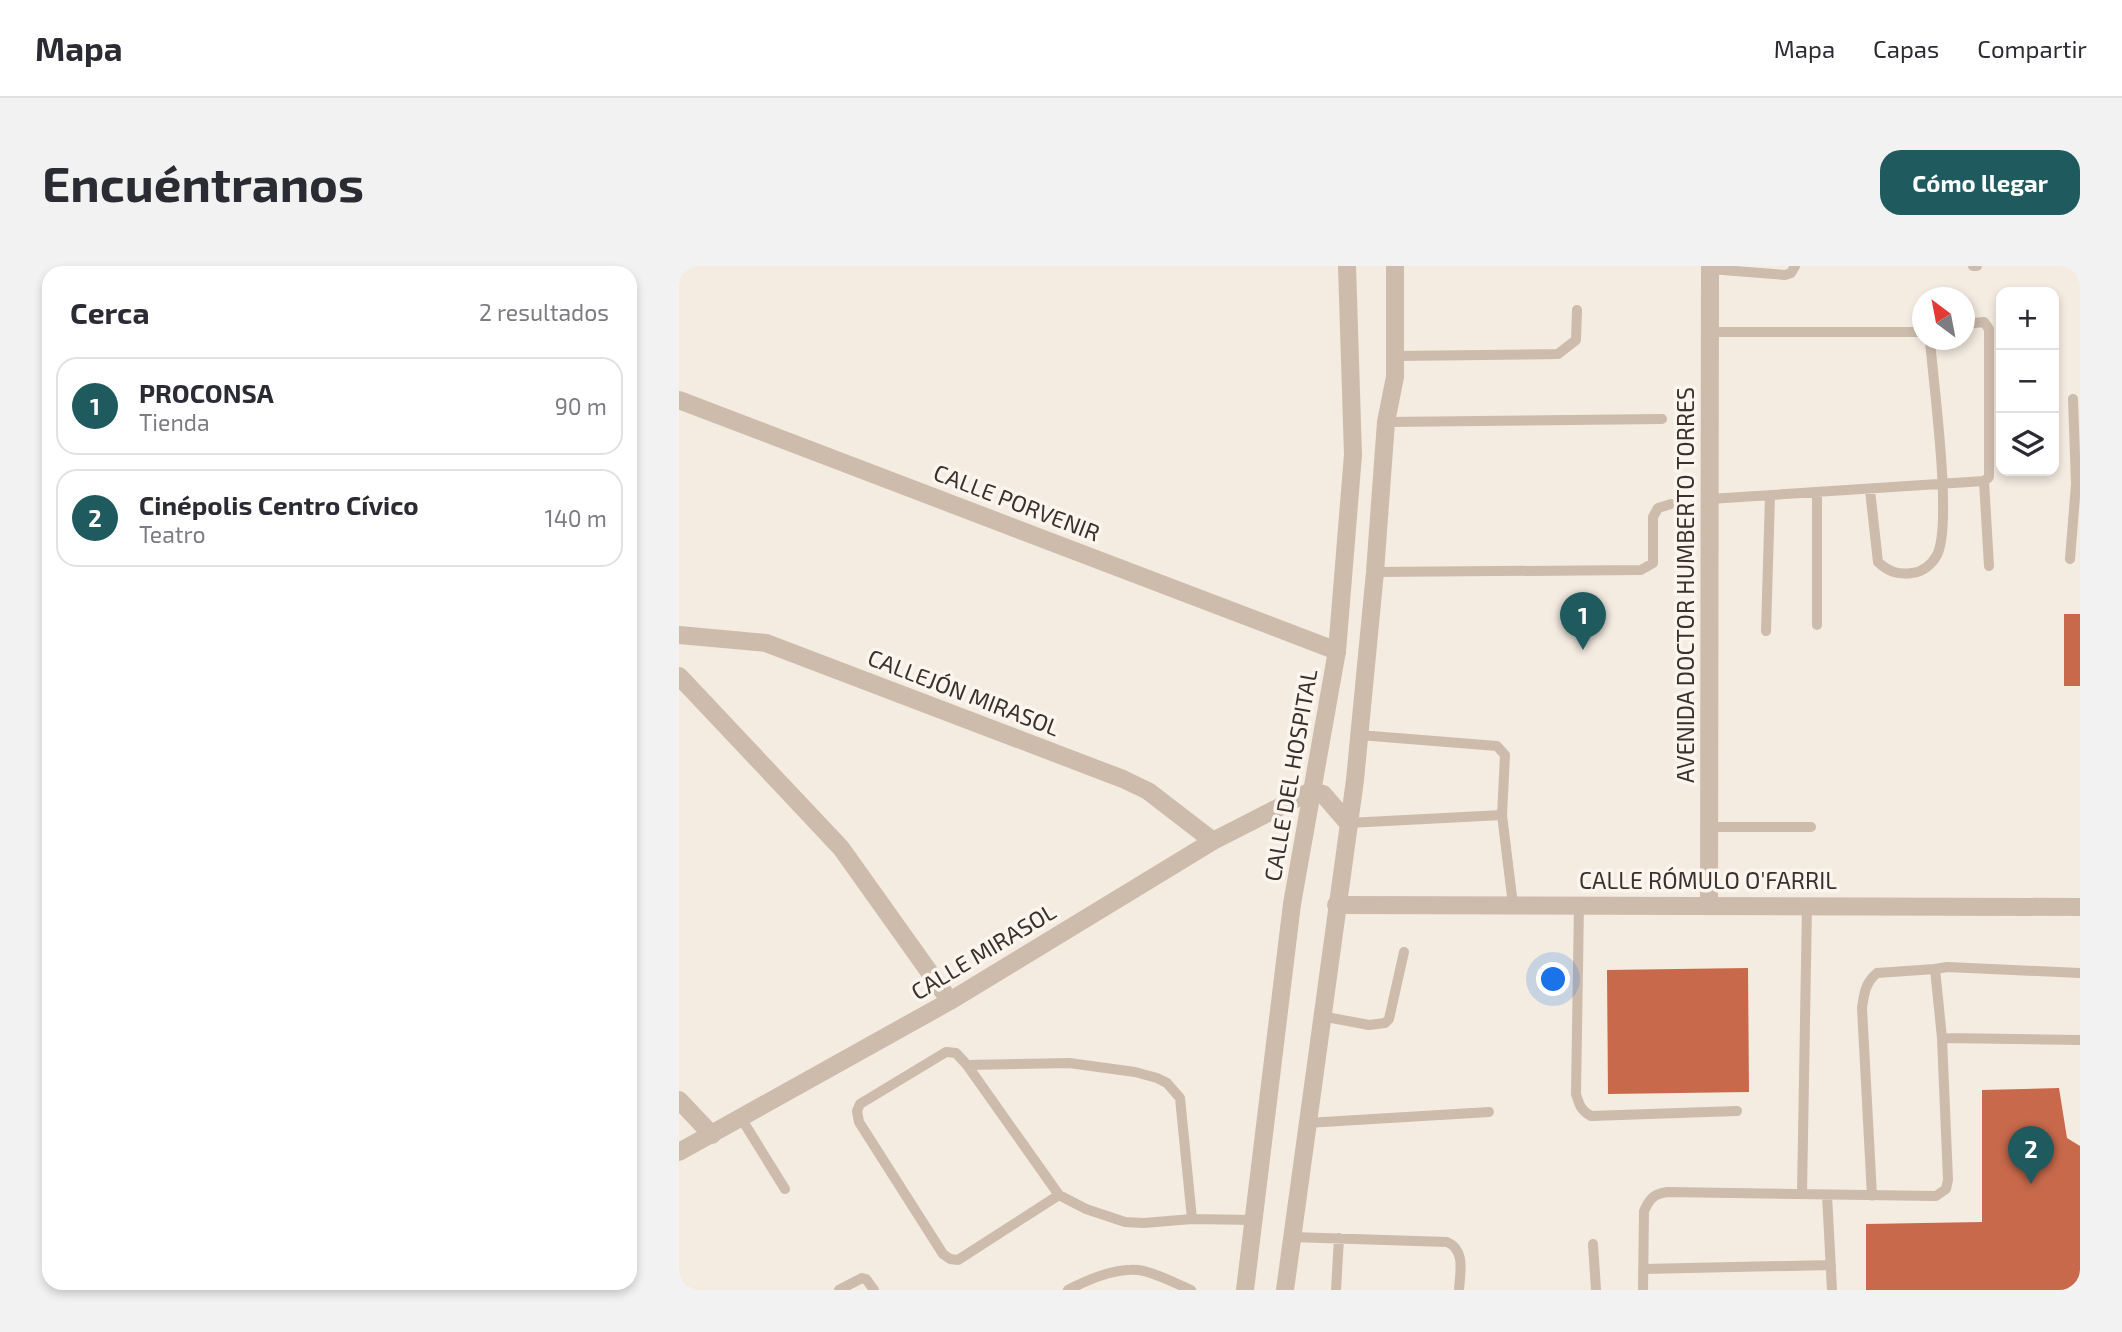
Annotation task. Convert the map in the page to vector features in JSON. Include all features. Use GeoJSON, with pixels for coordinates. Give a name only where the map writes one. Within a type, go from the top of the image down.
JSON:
{"type":"FeatureCollection","features":[{"type":"Feature","properties":{"kind":"street","name":"CALLE DEL HOSPITAL"},"geometry":{"type":"LineString","coordinates":[[1245,1290],[1292,904],[1337,651],[1353,455],[1347,266]]}},
{"type":"Feature","properties":{"kind":"street"},"geometry":{"type":"LineString","coordinates":[[1286,1290],[1359,735],[1386,422],[1395,377],[1395,266]]}},
{"type":"Feature","properties":{"kind":"street","name":"AVENIDA DOCTOR HUMBERTO TORRES"},"geometry":{"type":"LineString","coordinates":[[1709,905],[1710,267]]}},
{"type":"Feature","properties":{"kind":"street","name":"CALLE PORVENIR"},"geometry":{"type":"LineString","coordinates":[[679,400],[1337,651]]}},
{"type":"Feature","properties":{"kind":"street","name":"CALLEJÓN MIRASOL"},"geometry":{"type":"LineString","coordinates":[[679,635],[766,643],[1085,764],[1148,791],[1213,841]]}},
{"type":"Feature","properties":{"kind":"street"},"geometry":{"type":"LineString","coordinates":[[679,676],[841,848],[950,1001]]}},
{"type":"Feature","properties":{"kind":"street"},"geometry":{"type":"LineString","coordinates":[[1311,791],[1323,794],[1348,823]]}},
{"type":"Feature","properties":{"kind":"street","name":"CALLE MIRASOL"},"geometry":{"type":"LineString","coordinates":[[679,1152],[950,1001],[1213,841],[1311,791]]}},
{"type":"Feature","properties":{"kind":"street","name":"CALLE RÓMULO O'FARRIL"},"geometry":{"type":"LineString","coordinates":[[1336,905],[2080,907]]}},
{"type":"Feature","properties":{"kind":"street"},"geometry":{"type":"LineString","coordinates":[[679,1100],[712,1135]]}},
{"type":"Feature","properties":{"kind":"lane"},"geometry":{"type":"LineString","coordinates":[[1710,267],[1785,275],[1791,273],[1795,266]]}},
{"type":"Feature","properties":{"kind":"lane"},"geometry":{"type":"LineString","coordinates":[[1395,356],[1558,354],[1576,340],[1577,310]]}},
{"type":"Feature","properties":{"kind":"lane"},"geometry":{"type":"LineString","coordinates":[[1710,499],[1984,481],[1989,477],[1989,329],[1984,322],[1975,323]]}},
{"type":"Feature","properties":{"kind":"lane"},"geometry":{"type":"LineString","coordinates":[[1710,332],[1912,332]]}},
{"type":"Feature","properties":{"kind":"lane"},"geometry":{"type":"LineString","coordinates":[[1870,490],[1878,562],[1889,572],[1903,574],[1919,572],[1930,565],[1938,554],[1943,537],[1942,485],[1931,350]]}},
{"type":"Feature","properties":{"kind":"lane"},"geometry":{"type":"LineString","coordinates":[[2070,559],[2078,484],[2073,399]]}},
{"type":"Feature","properties":{"kind":"lane"},"geometry":{"type":"LineString","coordinates":[[1386,422],[1662,419]]}},
{"type":"Feature","properties":{"kind":"lane"},"geometry":{"type":"LineString","coordinates":[[1984,481],[1989,566]]}},
{"type":"Feature","properties":{"kind":"lane"},"geometry":{"type":"LineString","coordinates":[[1817,493],[1817,625]]}},
{"type":"Feature","properties":{"kind":"lane"},"geometry":{"type":"LineString","coordinates":[[1766,631],[1770,496]]}},
{"type":"Feature","properties":{"kind":"lane"},"geometry":{"type":"LineString","coordinates":[[1375,572],[1641,570],[1648,568],[1653,562],[1653,517],[1658,508],[1671,504]]}},
{"type":"Feature","properties":{"kind":"lane"},"geometry":{"type":"LineString","coordinates":[[1359,735],[1497,746],[1505,755],[1502,815],[1513,905]]}},
{"type":"Feature","properties":{"kind":"lane"},"geometry":{"type":"LineString","coordinates":[[1348,823],[1502,815]]}},
{"type":"Feature","properties":{"kind":"lane"},"geometry":{"type":"LineString","coordinates":[[1709,827],[1811,827]]}},
{"type":"Feature","properties":{"kind":"lane"},"geometry":{"type":"LineString","coordinates":[[1579,904],[1576,1094],[1580,1107],[1591,1116],[1737,1111]]}},
{"type":"Feature","properties":{"kind":"lane"},"geometry":{"type":"LineString","coordinates":[[1803,1194],[1807,906]]}},
{"type":"Feature","properties":{"kind":"lane"},"geometry":{"type":"LineString","coordinates":[[1321,1016],[1369,1025],[1385,1023],[1389,1019],[1404,952]]}},
{"type":"Feature","properties":{"kind":"lane"},"geometry":{"type":"LineString","coordinates":[[1872,1196],[1862,1008],[1869,979],[1877,973],[1947,967],[2080,972]]}},
{"type":"Feature","properties":{"kind":"lane"},"geometry":{"type":"LineString","coordinates":[[1643,1290],[1644,1211],[1655,1194],[1936,1196],[1946,1189],[1942,1038],[1935,969]]}},
{"type":"Feature","properties":{"kind":"lane"},"geometry":{"type":"LineString","coordinates":[[1942,1038],[2080,1040]]}},
{"type":"Feature","properties":{"kind":"lane"},"geometry":{"type":"LineString","coordinates":[[1059,1195],[958,1260],[950,1259],[943,1254],[859,1122],[857,1111],[860,1104],[946,1052],[956,1053],[1059,1195],[1086,1209],[1125,1222],[1254,1220]]}},
{"type":"Feature","properties":{"kind":"lane"},"geometry":{"type":"LineString","coordinates":[[967,1065],[1069,1063],[1135,1072],[1167,1083],[1180,1098],[1192,1219]]}},
{"type":"Feature","properties":{"kind":"lane"},"geometry":{"type":"LineString","coordinates":[[1307,1123],[1489,1112]]}},
{"type":"Feature","properties":{"kind":"lane"},"geometry":{"type":"LineString","coordinates":[[741,1118],[785,1188]]}},
{"type":"Feature","properties":{"kind":"lane"},"geometry":{"type":"LineString","coordinates":[[1827,1195],[1832,1290]]}},
{"type":"Feature","properties":{"kind":"lane"},"geometry":{"type":"LineString","coordinates":[[1292,1237],[1452,1244],[1461,1256],[1459,1290]]}},
{"type":"Feature","properties":{"kind":"lane"},"geometry":{"type":"LineString","coordinates":[[1336,1290],[1339,1238]]}},
{"type":"Feature","properties":{"kind":"lane"},"geometry":{"type":"LineString","coordinates":[[1593,1244],[1596,1290]]}},
{"type":"Feature","properties":{"kind":"lane"},"geometry":{"type":"LineString","coordinates":[[1643,1269],[1831,1265]]}},
{"type":"Feature","properties":{"kind":"lane"},"geometry":{"type":"LineString","coordinates":[[1068,1290],[1130,1270],[1140,1270],[1187,1289]]}},
{"type":"Feature","properties":{"kind":"lane"},"geometry":{"type":"LineString","coordinates":[[839,1290],[862,1278],[866,1279],[874,1290]]}},
{"type":"Feature","properties":{"kind":"building"},"geometry":{"type":"Polygon","coordinates":[[[2064,614],[2080,614],[2080,686],[2064,686],[2064,614]]]}},
{"type":"Feature","properties":{"kind":"building"},"geometry":{"type":"Polygon","coordinates":[[[1748,968],[1749,1092],[1608,1094],[1607,970],[1748,968]]]}},
{"type":"Feature","properties":{"kind":"building"},"geometry":{"type":"Polygon","coordinates":[[[2059,1088],[2067,1138],[2080,1146],[2080,1290],[1866,1290],[1866,1224],[1982,1222],[1982,1090],[2059,1088]]]}},
{"type":"Feature","properties":{"kind":"place","name":"PROCONSA"},"geometry":{"type":"Point","coordinates":[1583,650]}},
{"type":"Feature","properties":{"kind":"place","name":"Cinépolis Centro Cívico"},"geometry":{"type":"Point","coordinates":[2031,1184]}}]}
